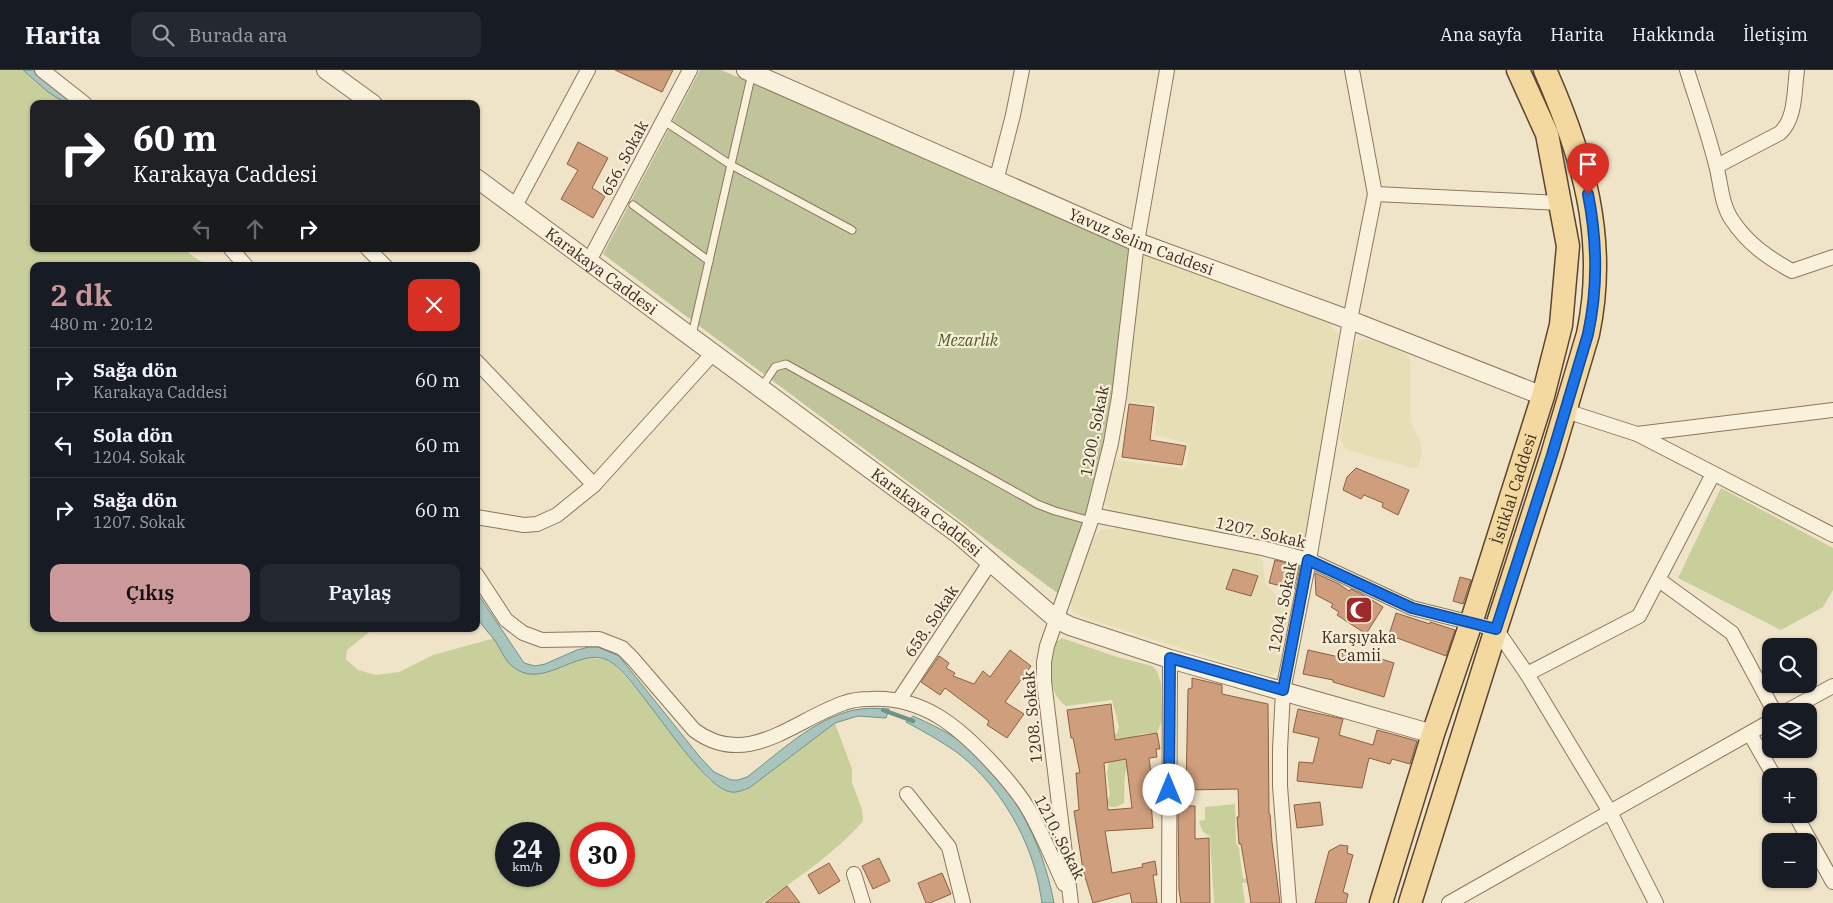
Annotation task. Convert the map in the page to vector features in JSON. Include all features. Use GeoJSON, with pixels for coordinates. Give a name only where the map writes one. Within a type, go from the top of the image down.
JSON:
{"type":"FeatureCollection","features":[{"type":"Feature","properties":{"kind":"main road","name":"İstiklal Caddesi"},"geometry":{"type":"LineString","coordinates":[[1381,903],[1433,734],[1472,623],[1544,396],[1561,325],[1568,246],[1547,134],[1518,70]]}},
{"type":"Feature","properties":{"kind":"main road","name":"İstiklal Caddesi"},"geometry":{"type":"LineString","coordinates":[[1410,903],[1566,411],[1592,314],[1594,234],[1580,160],[1564,113],[1545,70]]}},
{"type":"Feature","properties":{"kind":"street"},"geometry":{"type":"LineString","coordinates":[[42,70],[80,100]]}},
{"type":"Feature","properties":{"kind":"street"},"geometry":{"type":"LineString","coordinates":[[326,70],[367,100]]}},
{"type":"Feature","properties":{"kind":"street"},"geometry":{"type":"LineString","coordinates":[[515,206],[588,70]]}},
{"type":"Feature","properties":{"kind":"street","name":"656. Sokak"},"geometry":{"type":"LineString","coordinates":[[589,261],[690,70]]}},
{"type":"Feature","properties":{"kind":"street"},"geometry":{"type":"LineString","coordinates":[[996,181],[1022,70]]}},
{"type":"Feature","properties":{"kind":"street","name":"1200. Sokak"},"geometry":{"type":"LineString","coordinates":[[1056,620],[1092,518],[1111,443],[1119,398],[1137,242],[1167,70]]}},
{"type":"Feature","properties":{"kind":"street"},"geometry":{"type":"LineString","coordinates":[[1352,70],[1375,194],[1560,203]]}},
{"type":"Feature","properties":{"kind":"street"},"geometry":{"type":"LineString","coordinates":[[1687,70],[1717,166],[1723,197],[1731,218],[1745,236],[1766,257],[1792,271],[1833,257]]}},
{"type":"Feature","properties":{"kind":"street"},"geometry":{"type":"LineString","coordinates":[[1717,166],[1780,133],[1787,127],[1790,119],[1797,70]]}},
{"type":"Feature","properties":{"kind":"street","name":"Yavuz Selim Caddesi"},"geometry":{"type":"LineString","coordinates":[[750,71],[1137,242],[1350,320],[1544,396]]}},
{"type":"Feature","properties":{"kind":"street","name":"Karakaya Caddesi"},"geometry":{"type":"LineString","coordinates":[[480,181],[958,534],[1056,620],[1170,658],[1433,734]]}},
{"type":"Feature","properties":{"kind":"street","name":"1204. Sokak"},"geometry":{"type":"LineString","coordinates":[[1289,903],[1280,786],[1280,733],[1283,690],[1350,320],[1375,194]]}},
{"type":"Feature","properties":{"kind":"street"},"geometry":{"type":"LineString","coordinates":[[234,252],[242,262]]}},
{"type":"Feature","properties":{"kind":"street"},"geometry":{"type":"LineString","coordinates":[[371,252],[381,262]]}},
{"type":"Feature","properties":{"kind":"street"},"geometry":{"type":"LineString","coordinates":[[480,518],[524,525],[537,524],[557,515],[594,485],[714,352]]}},
{"type":"Feature","properties":{"kind":"street"},"geometry":{"type":"LineString","coordinates":[[480,366],[594,485]]}},
{"type":"Feature","properties":{"kind":"street"},"geometry":{"type":"LineString","coordinates":[[1637,434],[1833,410]]}},
{"type":"Feature","properties":{"kind":"street"},"geometry":{"type":"LineString","coordinates":[[1566,411],[1637,434],[1833,535]]}},
{"type":"Feature","properties":{"kind":"street"},"geometry":{"type":"LineString","coordinates":[[1528,674],[1639,616],[1713,474]]}},
{"type":"Feature","properties":{"kind":"street","name":"1207. Sokak"},"geometry":{"type":"LineString","coordinates":[[1092,518],[1262,548],[1308,560],[1412,608],[1496,629]]}},
{"type":"Feature","properties":{"kind":"street","name":"658. Sokak"},"geometry":{"type":"LineString","coordinates":[[900,700],[991,561]]}},
{"type":"Feature","properties":{"kind":"street","name":"1210. Sokak"},"geometry":{"type":"LineString","coordinates":[[480,580],[506,620],[523,633],[542,640],[599,639],[622,648],[694,730],[711,741],[730,746],[757,743],[845,702],[864,699],[900,700],[924,709],[953,726],[968,738],[1014,788],[1031,813],[1071,899]]}},
{"type":"Feature","properties":{"kind":"street"},"geometry":{"type":"LineString","coordinates":[[1659,580],[1732,632],[1770,703]]}},
{"type":"Feature","properties":{"kind":"street","name":"1208. Sokak"},"geometry":{"type":"LineString","coordinates":[[1056,620],[1047,646],[1044,662],[1044,681],[1071,899]]}},
{"type":"Feature","properties":{"kind":"street"},"geometry":{"type":"LineString","coordinates":[[1496,629],[1528,674],[1610,812],[1656,903]]}},
{"type":"Feature","properties":{"kind":"street"},"geometry":{"type":"LineString","coordinates":[[1168,903],[1170,658]]}},
{"type":"Feature","properties":{"kind":"street"},"geometry":{"type":"LineString","coordinates":[[1802,703],[1833,686]]}},
{"type":"Feature","properties":{"kind":"street"},"geometry":{"type":"LineString","coordinates":[[1450,903],[1762,727]]}},
{"type":"Feature","properties":{"kind":"street"},"geometry":{"type":"LineString","coordinates":[[1750,734],[1769,768]]}},
{"type":"Feature","properties":{"kind":"street"},"geometry":{"type":"LineString","coordinates":[[907,794],[950,847],[963,903]]}},
{"type":"Feature","properties":{"kind":"street"},"geometry":{"type":"LineString","coordinates":[[1800,823],[1833,882]]}},
{"type":"Feature","properties":{"kind":"street"},"geometry":{"type":"LineString","coordinates":[[854,874],[863,903]]}},
{"type":"Feature","properties":{"kind":"lane"},"geometry":{"type":"LineString","coordinates":[[692,337],[750,71]]}},
{"type":"Feature","properties":{"kind":"lane"},"geometry":{"type":"LineString","coordinates":[[664,121],[731,165],[852,230]]}},
{"type":"Feature","properties":{"kind":"lane"},"geometry":{"type":"LineString","coordinates":[[633,205],[709,261]]}},
{"type":"Feature","properties":{"kind":"lane"},"geometry":{"type":"LineString","coordinates":[[761,388],[775,367],[786,364],[1038,504],[1062,513],[1092,518]]}},
{"type":"Feature","properties":{"kind":"shaded area"},"geometry":{"type":"Polygon","coordinates":[[[1140,252],[1320,318],[1328,322],[1338,334],[1316,482],[1301,550],[1295,552],[1110,509],[1105,504],[1104,496],[1116,460],[1183,469],[1186,467],[1189,449],[1187,443],[1155,435],[1156,404],[1126,402],[1123,400],[1140,252]]]}},
{"type":"Feature","properties":{"kind":"shaded area"},"geometry":{"type":"Polygon","coordinates":[[[1363,340],[1372,340],[1389,345],[1407,355],[1410,360],[1411,422],[1420,442],[1422,452],[1418,467],[1413,468],[1351,451],[1344,447],[1340,437],[1354,347],[1363,340]]]}},
{"type":"Feature","properties":{"kind":"shaded area"},"geometry":{"type":"Polygon","coordinates":[[[1118,528],[1257,553],[1263,562],[1265,583],[1280,599],[1293,602],[1278,670],[1273,675],[1266,675],[1083,617],[1072,611],[1070,603],[1093,539],[1101,530],[1118,528]]]}},
{"type":"Feature","properties":{"kind":"green space"},"geometry":{"type":"Polygon","coordinates":[[[0,70],[33,70],[69,100],[30,100],[30,252],[188,252],[203,262],[30,262],[30,632],[369,632],[347,650],[346,659],[358,670],[376,675],[399,672],[433,655],[495,638],[535,674],[587,658],[606,659],[615,665],[644,697],[710,781],[749,788],[835,723],[852,769],[852,783],[862,809],[863,821],[815,865],[762,903],[0,903],[0,70]]]}},
{"type":"Feature","properties":{"kind":"green space","name":"Mezarlık"},"geometry":{"type":"Polygon","coordinates":[[[700,70],[721,70],[1132,248],[1105,448],[1097,482],[1060,595],[603,254],[700,70]]]}},
{"type":"Feature","properties":{"kind":"green space"},"geometry":{"type":"Polygon","coordinates":[[[1721,488],[1833,548],[1833,590],[1823,607],[1781,630],[1678,578],[1721,488]]]}},
{"type":"Feature","properties":{"kind":"green space"},"geometry":{"type":"Polygon","coordinates":[[[1062,638],[1117,657],[1152,666],[1157,671],[1161,683],[1162,720],[1157,733],[1134,737],[1124,750],[1127,768],[1124,803],[1116,807],[1110,807],[1107,802],[1110,795],[1107,773],[1109,762],[1108,741],[1117,733],[1119,727],[1112,700],[1066,706],[1060,700],[1053,686],[1051,660],[1053,644],[1062,638]]]}},
{"type":"Feature","properties":{"kind":"green space"},"geometry":{"type":"Polygon","coordinates":[[[1235,804],[1236,843],[1239,848],[1243,879],[1266,876],[1267,879],[1242,883],[1245,903],[1214,903],[1210,836],[1201,828],[1199,821],[1205,820],[1205,807],[1235,804]]]}},
{"type":"Feature","properties":{"kind":"water"},"geometry":{"type":"Polygon","coordinates":[[[23,70],[38,70],[77,100],[61,100],[48,92],[23,70]]]}},
{"type":"Feature","properties":{"kind":"water"},"geometry":{"type":"Polygon","coordinates":[[[480,597],[524,663],[535,666],[589,647],[598,647],[619,656],[699,756],[714,772],[731,780],[747,777],[797,738],[839,714],[871,708],[889,709],[886,718],[858,716],[835,723],[749,788],[738,792],[731,792],[719,786],[704,774],[640,693],[614,664],[602,658],[590,658],[540,674],[528,674],[513,667],[480,622],[480,597]]]}},
{"type":"Feature","properties":{"kind":"water"},"geometry":{"type":"Polygon","coordinates":[[[913,716],[957,739],[993,772],[1008,791],[1032,833],[1049,879],[1054,903],[1042,903],[1037,875],[1028,850],[1004,802],[981,774],[955,751],[906,722],[913,716]]]}},
{"type":"Feature","properties":{"kind":"building"},"geometry":{"type":"Polygon","coordinates":[[[615,70],[673,70],[662,92],[615,70]]]}},
{"type":"Feature","properties":{"kind":"building"},"geometry":{"type":"Polygon","coordinates":[[[578,142],[608,158],[592,188],[605,196],[593,218],[561,199],[578,170],[567,164],[578,142]]]}},
{"type":"Feature","properties":{"kind":"building"},"geometry":{"type":"Polygon","coordinates":[[[1129,404],[1154,407],[1150,440],[1186,446],[1182,465],[1122,457],[1129,404]]]}},
{"type":"Feature","properties":{"kind":"building"},"geometry":{"type":"Polygon","coordinates":[[[1356,468],[1409,490],[1398,515],[1382,507],[1383,503],[1364,495],[1361,499],[1343,490],[1347,477],[1356,468]]]}},
{"type":"Feature","properties":{"kind":"building"},"geometry":{"type":"Polygon","coordinates":[[[1275,560],[1299,566],[1294,589],[1269,583],[1275,560]]]}},
{"type":"Feature","properties":{"kind":"building"},"geometry":{"type":"Polygon","coordinates":[[[1233,569],[1258,576],[1251,596],[1226,589],[1233,569]]]}},
{"type":"Feature","properties":{"kind":"building","name":"Karşıyaka Camii"},"geometry":{"type":"Polygon","coordinates":[[[1315,573],[1339,584],[1349,591],[1351,589],[1367,597],[1383,607],[1366,634],[1337,615],[1339,612],[1331,607],[1333,604],[1316,595],[1315,573]]]}},
{"type":"Feature","properties":{"kind":"building"},"geometry":{"type":"Polygon","coordinates":[[[1460,577],[1471,580],[1463,604],[1453,601],[1460,577]]]}},
{"type":"Feature","properties":{"kind":"building"},"geometry":{"type":"Polygon","coordinates":[[[1396,613],[1455,630],[1446,656],[1389,635],[1396,613]]]}},
{"type":"Feature","properties":{"kind":"building"},"geometry":{"type":"Polygon","coordinates":[[[1010,650],[1031,666],[1005,702],[1024,714],[1007,738],[987,725],[989,721],[945,688],[940,695],[921,682],[939,656],[949,663],[946,668],[955,673],[953,676],[974,684],[983,671],[990,677],[1010,650]]]}},
{"type":"Feature","properties":{"kind":"building"},"geometry":{"type":"Polygon","coordinates":[[[1308,650],[1339,657],[1340,653],[1374,661],[1375,657],[1394,663],[1384,697],[1333,682],[1333,680],[1303,674],[1308,650]]]}},
{"type":"Feature","properties":{"kind":"building"},"geometry":{"type":"Polygon","coordinates":[[[1192,678],[1222,685],[1222,694],[1268,704],[1269,814],[1280,903],[1251,903],[1241,844],[1239,844],[1237,817],[1239,817],[1238,789],[1186,790],[1188,689],[1192,688],[1192,678]]]}},
{"type":"Feature","properties":{"kind":"building"},"geometry":{"type":"Polygon","coordinates":[[[1111,704],[1115,740],[1157,733],[1160,749],[1156,749],[1157,757],[1149,758],[1153,788],[1150,788],[1153,828],[1105,831],[1112,873],[1143,867],[1142,864],[1155,861],[1157,875],[1153,875],[1157,903],[1132,903],[1130,893],[1093,903],[1083,870],[1074,811],[1079,810],[1076,773],[1080,773],[1073,738],[1071,738],[1067,710],[1111,704]],[[1126,759],[1104,763],[1108,810],[1132,808],[1126,759]]]}},
{"type":"Feature","properties":{"kind":"building"},"geometry":{"type":"Polygon","coordinates":[[[1298,709],[1343,719],[1339,735],[1373,745],[1377,730],[1417,741],[1410,764],[1392,759],[1390,764],[1369,758],[1362,788],[1297,781],[1299,762],[1313,763],[1319,738],[1293,732],[1298,709]]]}},
{"type":"Feature","properties":{"kind":"building"},"geometry":{"type":"Polygon","coordinates":[[[1320,802],[1323,825],[1297,828],[1294,805],[1320,802]]]}},
{"type":"Feature","properties":{"kind":"building"},"geometry":{"type":"Polygon","coordinates":[[[1178,806],[1195,806],[1195,839],[1209,838],[1210,903],[1181,903],[1179,891],[1178,806]]]}},
{"type":"Feature","properties":{"kind":"building"},"geometry":{"type":"Polygon","coordinates":[[[1340,845],[1348,846],[1347,853],[1353,855],[1343,892],[1348,894],[1346,903],[1315,903],[1329,851],[1340,845]]]}},
{"type":"Feature","properties":{"kind":"building"},"geometry":{"type":"Polygon","coordinates":[[[879,858],[890,881],[873,889],[862,866],[879,858]]]}},
{"type":"Feature","properties":{"kind":"building"},"geometry":{"type":"Polygon","coordinates":[[[829,863],[840,881],[819,894],[808,875],[829,863]]]}},
{"type":"Feature","properties":{"kind":"building"},"geometry":{"type":"Polygon","coordinates":[[[942,873],[951,894],[926,903],[918,883],[942,873]]]}},
{"type":"Feature","properties":{"kind":"building"},"geometry":{"type":"Polygon","coordinates":[[[787,886],[800,903],[765,903],[787,886]]]}},
{"type":"Feature","properties":{"kind":"waterway"},"geometry":{"type":"LineString","coordinates":[[883,710],[913,721]]}},
{"type":"Feature","properties":{"kind":"place","name":"Karşıyaka Camii"},"geometry":{"type":"Point","coordinates":[1359,610]}},
{"type":"Feature","properties":{"kind":"route"},"geometry":{"type":"LineString","coordinates":[[1169,790],[1170,658],[1283,690],[1308,560],[1412,608],[1496,629],[1552,455],[1588,334],[1594,291],[1594,234],[1588,194]]}}]}
